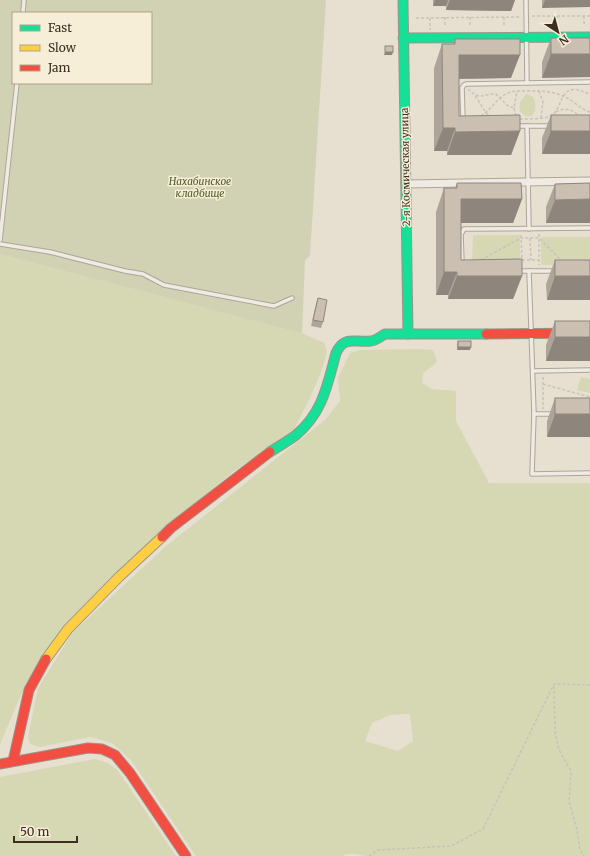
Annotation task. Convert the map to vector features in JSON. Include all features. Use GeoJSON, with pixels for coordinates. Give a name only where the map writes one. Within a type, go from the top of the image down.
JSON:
{"type":"FeatureCollection","features":[{"type":"Feature","properties":{"kind":"street","name":"2-я Космическая улица"},"geometry":{"type":"LineString","coordinates":[[403,0],[408,334]]}},
{"type":"Feature","properties":{"kind":"street"},"geometry":{"type":"LineString","coordinates":[[403,38],[590,37]]}},
{"type":"Feature","properties":{"kind":"street"},"geometry":{"type":"LineString","coordinates":[[405,184],[590,181]]}},
{"type":"Feature","properties":{"kind":"street"},"geometry":{"type":"LineString","coordinates":[[13,762],[29,690],[42,665],[68,628],[171,528],[272,451],[296,435],[314,416],[322,400],[336,353],[342,343],[346,341],[373,342],[385,334],[590,333]]}},
{"type":"Feature","properties":{"kind":"street"},"geometry":{"type":"LineString","coordinates":[[0,764],[88,748],[102,749],[115,755],[130,773],[186,856]]}},
{"type":"Feature","properties":{"kind":"lane"},"geometry":{"type":"LineString","coordinates":[[23,12],[24,0]]}},
{"type":"Feature","properties":{"kind":"lane"},"geometry":{"type":"LineString","coordinates":[[526,0],[527,83]]}},
{"type":"Feature","properties":{"kind":"lane"},"geometry":{"type":"LineString","coordinates":[[463,123],[462,88],[466,84],[590,82]]}},
{"type":"Feature","properties":{"kind":"lane"},"geometry":{"type":"LineString","coordinates":[[0,240],[17,84]]}},
{"type":"Feature","properties":{"kind":"lane"},"geometry":{"type":"LineString","coordinates":[[508,126],[553,126]]}},
{"type":"Feature","properties":{"kind":"lane"},"geometry":{"type":"LineString","coordinates":[[527,126],[529,229]]}},
{"type":"Feature","properties":{"kind":"lane"},"geometry":{"type":"LineString","coordinates":[[462,269],[461,234],[464,230],[590,228]]}},
{"type":"Feature","properties":{"kind":"lane"},"geometry":{"type":"LineString","coordinates":[[0,244],[50,252],[125,271],[143,274],[164,285],[274,306],[292,298]]}},
{"type":"Feature","properties":{"kind":"lane"},"geometry":{"type":"LineString","coordinates":[[514,271],[559,271]]}},
{"type":"Feature","properties":{"kind":"lane"},"geometry":{"type":"LineString","coordinates":[[529,271],[534,414],[532,474],[590,473]]}},
{"type":"Feature","properties":{"kind":"lane"},"geometry":{"type":"LineString","coordinates":[[533,371],[590,370]]}},
{"type":"Feature","properties":{"kind":"lane"},"geometry":{"type":"LineString","coordinates":[[534,414],[559,414]]}},
{"type":"Feature","properties":{"kind":"path"},"geometry":{"type":"LineString","coordinates":[[557,16],[557,25]]}},
{"type":"Feature","properties":{"kind":"path"},"geometry":{"type":"LineString","coordinates":[[584,16],[584,24]]}},
{"type":"Feature","properties":{"kind":"path"},"geometry":{"type":"LineString","coordinates":[[416,18],[590,16]]}},
{"type":"Feature","properties":{"kind":"path"},"geometry":{"type":"LineString","coordinates":[[470,17],[470,25]]}},
{"type":"Feature","properties":{"kind":"path"},"geometry":{"type":"LineString","coordinates":[[504,17],[504,25]]}},
{"type":"Feature","properties":{"kind":"path"},"geometry":{"type":"LineString","coordinates":[[445,18],[445,26]]}},
{"type":"Feature","properties":{"kind":"path"},"geometry":{"type":"LineString","coordinates":[[464,85],[476,96],[486,113],[490,116]]}},
{"type":"Feature","properties":{"kind":"path"},"geometry":{"type":"LineString","coordinates":[[538,126],[541,118],[543,102],[539,90]]}},
{"type":"Feature","properties":{"kind":"path"},"geometry":{"type":"LineString","coordinates":[[479,118],[486,113],[500,98],[511,92],[517,91],[539,90],[554,92],[590,112]]}},
{"type":"Feature","properties":{"kind":"path"},"geometry":{"type":"LineString","coordinates":[[556,112],[563,96],[572,90],[578,90],[590,94]]}},
{"type":"Feature","properties":{"kind":"path"},"geometry":{"type":"LineString","coordinates":[[516,118],[514,108],[517,91]]}},
{"type":"Feature","properties":{"kind":"path"},"geometry":{"type":"LineString","coordinates":[[476,96],[481,97],[496,94],[508,106],[514,108]]}},
{"type":"Feature","properties":{"kind":"path"},"geometry":{"type":"LineString","coordinates":[[511,117],[550,117],[556,112],[565,109],[570,110],[584,119]]}},
{"type":"Feature","properties":{"kind":"path"},"geometry":{"type":"LineString","coordinates":[[522,229],[522,271]]}},
{"type":"Feature","properties":{"kind":"path"},"geometry":{"type":"LineString","coordinates":[[539,229],[540,271]]}},
{"type":"Feature","properties":{"kind":"path"},"geometry":{"type":"LineString","coordinates":[[476,263],[521,238],[539,238],[566,266]]}},
{"type":"Feature","properties":{"kind":"path"},"geometry":{"type":"LineString","coordinates":[[530,238],[530,260]]}},
{"type":"Feature","properties":{"kind":"path"},"geometry":{"type":"LineString","coordinates":[[522,260],[540,260]]}},
{"type":"Feature","properties":{"kind":"path"},"geometry":{"type":"LineString","coordinates":[[543,371],[543,414]]}},
{"type":"Feature","properties":{"kind":"path"},"geometry":{"type":"LineString","coordinates":[[543,384],[590,397]]}},
{"type":"Feature","properties":{"kind":"path"},"geometry":{"type":"LineString","coordinates":[[554,684],[590,685]]}},
{"type":"Feature","properties":{"kind":"path"},"geometry":{"type":"LineString","coordinates":[[369,856],[378,850],[451,846],[483,829],[554,684]]}},
{"type":"Feature","properties":{"kind":"path"},"geometry":{"type":"LineString","coordinates":[[554,684],[555,732],[559,750],[571,771],[569,801],[577,830],[580,850],[584,856]]}},
{"type":"Feature","properties":{"kind":"green space","name":"Нахабинское кладбище"},"geometry":{"type":"Polygon","coordinates":[[[0,0],[326,0],[310,256],[305,260],[302,333],[0,254],[0,0]]]}},
{"type":"Feature","properties":{"kind":"green space"},"geometry":{"type":"Polygon","coordinates":[[[311,0],[302,333],[324,343],[327,352],[321,372],[309,400],[294,429],[234,471],[165,527],[37,665],[21,695],[0,744],[0,254],[207,308],[151,84],[152,13],[311,0]]]}},
{"type":"Feature","properties":{"kind":"green space"},"geometry":{"type":"Polygon","coordinates":[[[527,94],[533,97],[535,103],[534,113],[530,116],[523,114],[520,109],[522,99],[527,94]]]}},
{"type":"Feature","properties":{"kind":"green space"},"geometry":{"type":"Polygon","coordinates":[[[473,235],[520,235],[520,264],[472,264],[473,235]]]}},
{"type":"Feature","properties":{"kind":"green space"},"geometry":{"type":"Polygon","coordinates":[[[541,237],[590,237],[590,264],[541,265],[541,237]]]}},
{"type":"Feature","properties":{"kind":"green space"},"geometry":{"type":"Polygon","coordinates":[[[360,350],[433,350],[437,360],[435,364],[423,373],[422,383],[432,389],[456,391],[456,421],[489,483],[590,483],[590,856],[365,856],[351,854],[343,856],[196,856],[131,760],[112,743],[90,737],[40,747],[30,744],[28,737],[38,688],[73,632],[165,547],[325,420],[340,401],[338,378],[350,353],[360,350]],[[410,714],[390,715],[372,723],[365,741],[398,751],[413,741],[410,714]]]}},
{"type":"Feature","properties":{"kind":"green space"},"geometry":{"type":"Polygon","coordinates":[[[581,377],[590,379],[590,393],[577,390],[581,377]]]}},
{"type":"Feature","properties":{"kind":"green space"},"geometry":{"type":"Polygon","coordinates":[[[95,759],[108,763],[118,771],[176,856],[0,856],[0,777],[95,759]]]}},
{"type":"Feature","properties":{"kind":"building"},"geometry":{"type":"Polygon","coordinates":[[[551,38],[590,38],[590,54],[551,54],[551,38]]]}},
{"type":"Feature","properties":{"kind":"building"},"geometry":{"type":"Polygon","coordinates":[[[455,39],[520,39],[520,55],[459,55],[459,116],[520,115],[520,131],[455,132],[455,128],[443,128],[442,44],[455,44],[455,39]]]}},
{"type":"Feature","properties":{"kind":"building"},"geometry":{"type":"Polygon","coordinates":[[[385,46],[393,46],[393,52],[385,52],[385,46]]]}},
{"type":"Feature","properties":{"kind":"building"},"geometry":{"type":"Polygon","coordinates":[[[551,115],[590,115],[590,131],[551,131],[551,115]]]}},
{"type":"Feature","properties":{"kind":"building"},"geometry":{"type":"Polygon","coordinates":[[[457,183],[521,183],[522,199],[461,199],[461,260],[522,259],[522,276],[457,276],[457,272],[444,272],[444,188],[457,188],[457,183]]]}},
{"type":"Feature","properties":{"kind":"building"},"geometry":{"type":"Polygon","coordinates":[[[590,183],[590,199],[555,200],[555,184],[590,183]]]}},
{"type":"Feature","properties":{"kind":"building"},"geometry":{"type":"Polygon","coordinates":[[[555,260],[590,260],[590,276],[555,276],[555,260]]]}},
{"type":"Feature","properties":{"kind":"building"},"geometry":{"type":"Polygon","coordinates":[[[318,298],[327,300],[323,322],[313,320],[318,298]]]}},
{"type":"Feature","properties":{"kind":"building"},"geometry":{"type":"Polygon","coordinates":[[[555,321],[590,321],[590,337],[555,337],[555,321]]]}},
{"type":"Feature","properties":{"kind":"building"},"geometry":{"type":"Polygon","coordinates":[[[458,341],[471,341],[471,347],[458,347],[458,341]]]}},
{"type":"Feature","properties":{"kind":"building"},"geometry":{"type":"Polygon","coordinates":[[[555,398],[590,398],[590,414],[555,414],[555,398]]]}},
{"type":"Feature","properties":{"kind":"traffic: fast"},"geometry":{"type":"LineString","coordinates":[[403,0],[408,334]]}},
{"type":"Feature","properties":{"kind":"traffic: fast"},"geometry":{"type":"LineString","coordinates":[[403,38],[590,37]]}},
{"type":"Feature","properties":{"kind":"traffic: fast"},"geometry":{"type":"LineString","coordinates":[[270,452],[296,435],[312,417],[323,398],[336,353],[339,347],[346,342],[373,341],[385,334],[486,334]]}},
{"type":"Feature","properties":{"kind":"traffic: slow"},"geometry":{"type":"LineString","coordinates":[[46,659],[68,629],[119,577],[162,537]]}},
{"type":"Feature","properties":{"kind":"traffic: jam"},"geometry":{"type":"LineString","coordinates":[[486,334],[590,333]]}},
{"type":"Feature","properties":{"kind":"traffic: jam"},"geometry":{"type":"LineString","coordinates":[[162,537],[171,528],[270,452]]}},
{"type":"Feature","properties":{"kind":"traffic: jam"},"geometry":{"type":"LineString","coordinates":[[13,761],[29,690],[46,659]]}},
{"type":"Feature","properties":{"kind":"traffic: jam"},"geometry":{"type":"LineString","coordinates":[[0,764],[88,748],[102,749],[115,755],[130,773],[186,856]]}}]}
